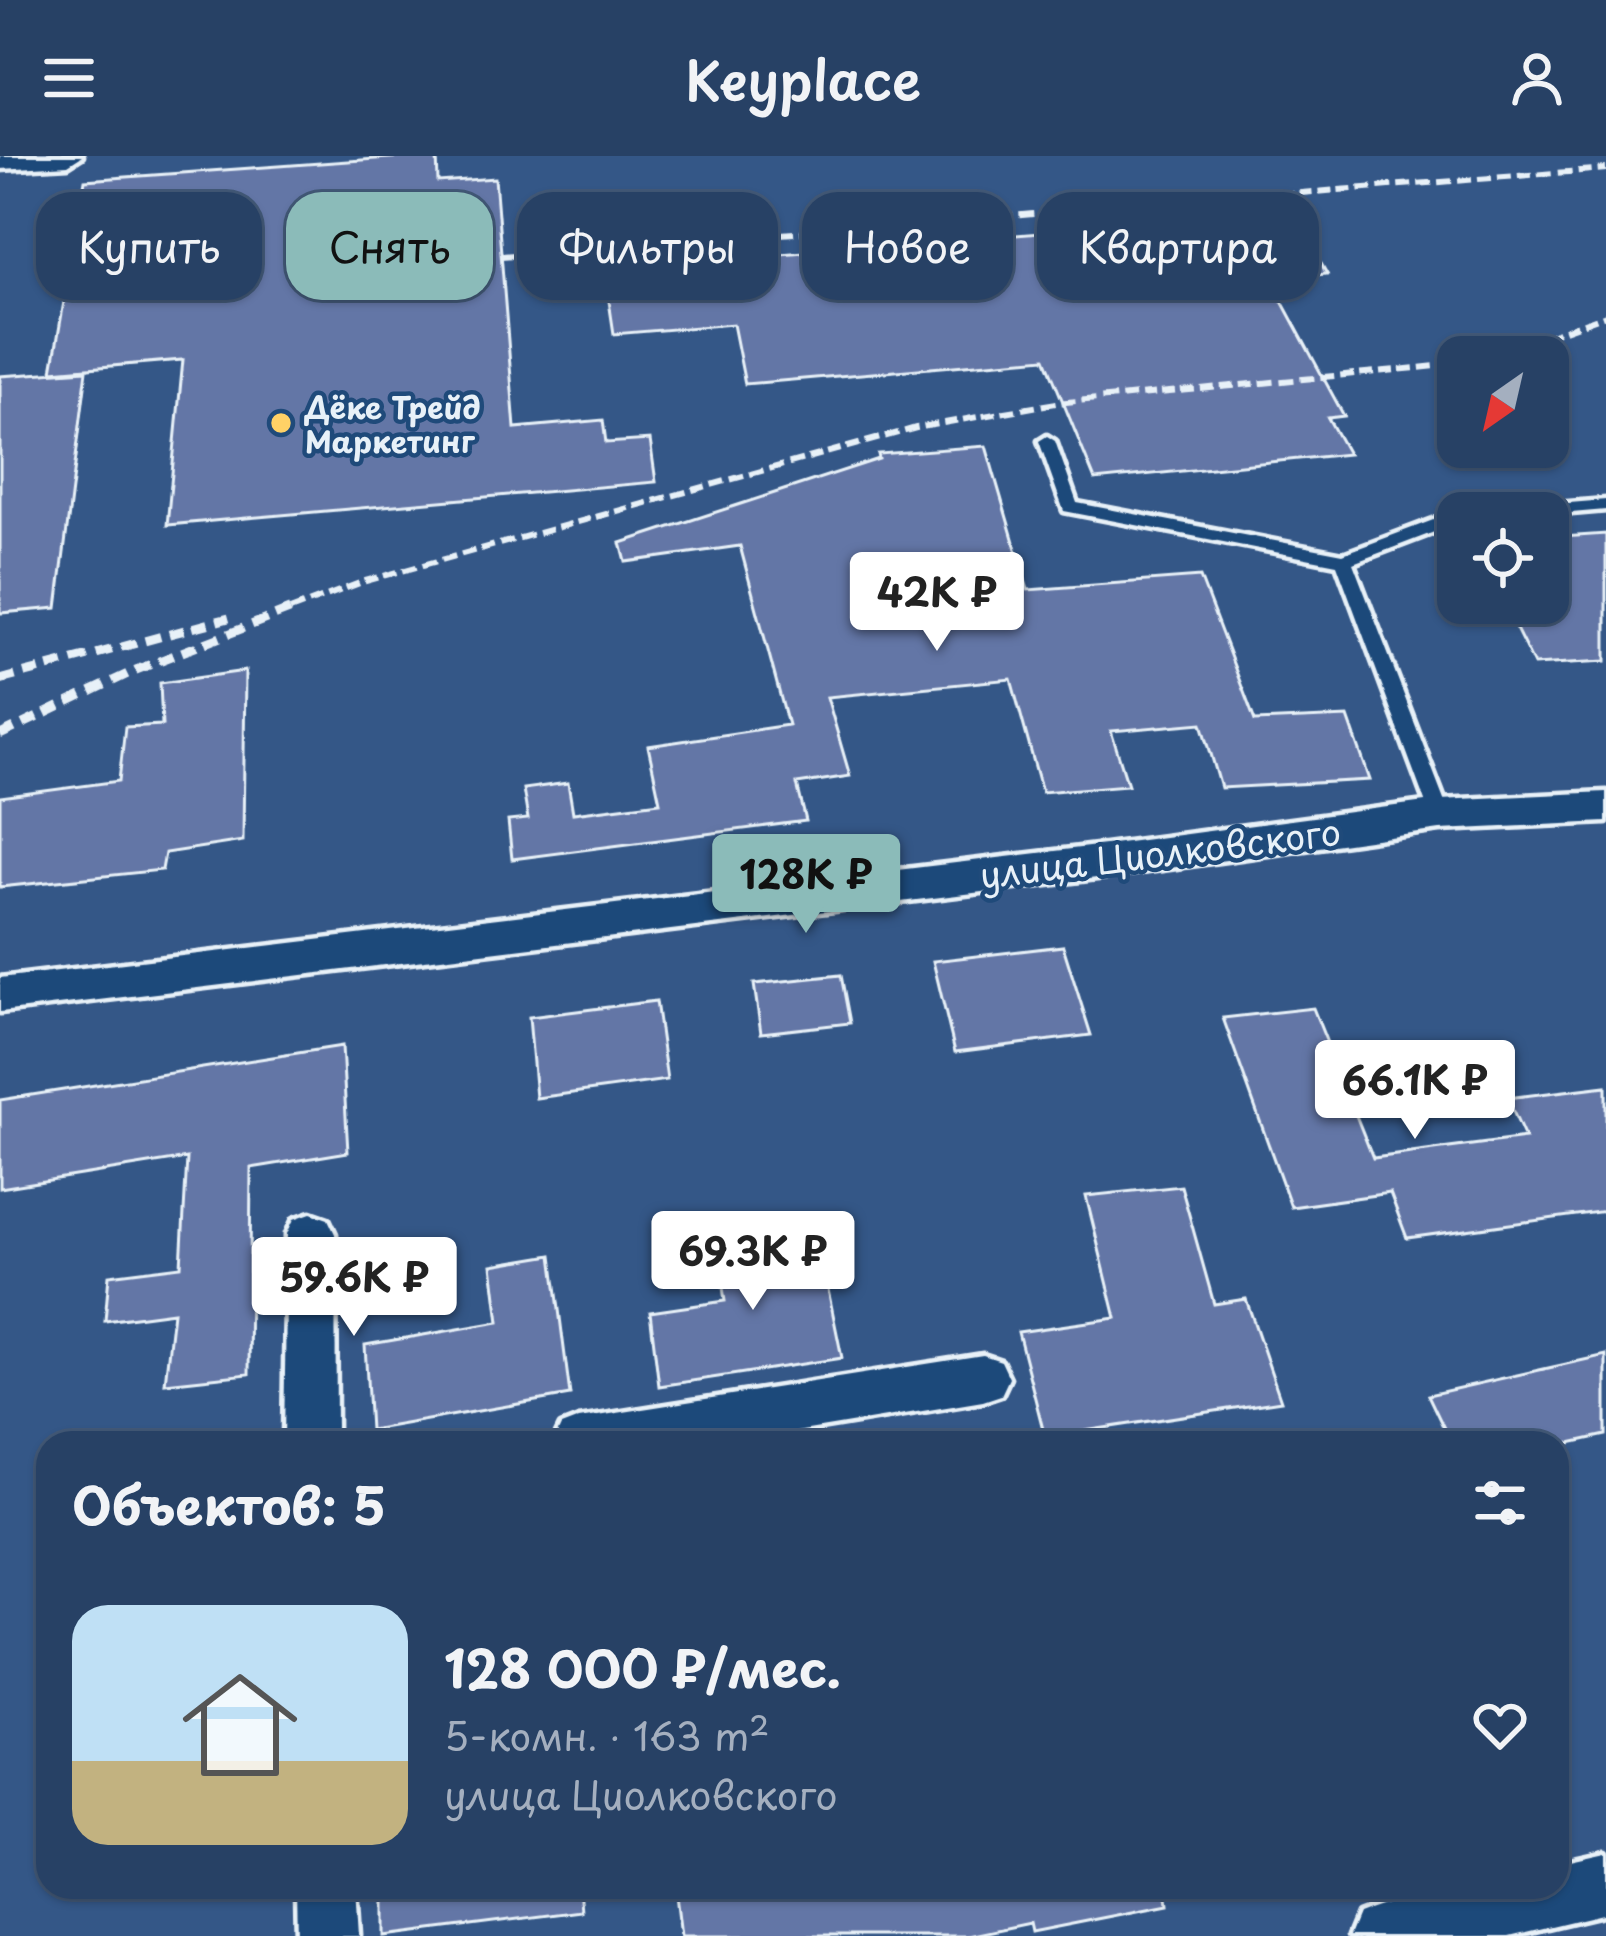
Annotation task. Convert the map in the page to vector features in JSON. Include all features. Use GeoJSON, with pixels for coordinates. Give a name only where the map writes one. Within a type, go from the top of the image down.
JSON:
{"type":"FeatureCollection","features":[{"type":"Feature","properties":{"kind":"street"},"geometry":{"type":"LineString","coordinates":[[0,160],[68,156]]}},
{"type":"Feature","properties":{"kind":"street","name":"улица Циолковского"},"geometry":{"type":"LineString","coordinates":[[0,995],[1105,861],[1440,815],[1606,807]]}},
{"type":"Feature","properties":{"kind":"street"},"geometry":{"type":"LineString","coordinates":[[310,1431],[311,1234]]}},
{"type":"Feature","properties":{"kind":"street"},"geometry":{"type":"LineString","coordinates":[[654,1431],[983,1378]]}},
{"type":"Feature","properties":{"kind":"street"},"geometry":{"type":"LineString","coordinates":[[1569,1892],[1606,1883]]}},
{"type":"Feature","properties":{"kind":"street"},"geometry":{"type":"LineString","coordinates":[[326,1899],[328,1936]]}},
{"type":"Feature","properties":{"kind":"street"},"geometry":{"type":"LineString","coordinates":[[1380,1936],[1538,1899]]}},
{"type":"Feature","properties":{"kind":"lane"},"geometry":{"type":"LineString","coordinates":[[1047,441],[1070,507],[1344,560],[1437,525]]}},
{"type":"Feature","properties":{"kind":"lane"},"geometry":{"type":"LineString","coordinates":[[1569,509],[1606,506]]}},
{"type":"Feature","properties":{"kind":"lane"},"geometry":{"type":"LineString","coordinates":[[1344,560],[1440,815]]}},
{"type":"Feature","properties":{"kind":"building"},"geometry":{"type":"Polygon","coordinates":[[[417,156],[437,156],[438,182],[495,178],[515,428],[603,420],[606,443],[650,440],[656,482],[167,525],[183,360],[52,371],[64,300],[262,300],[262,192],[83,192],[85,180],[417,156]]]}},
{"type":"Feature","properties":{"kind":"building"},"geometry":{"type":"Polygon","coordinates":[[[1037,233],[1037,300],[1281,300],[1344,416],[1328,418],[1348,454],[1095,480],[1045,358],[745,384],[733,324],[614,334],[609,300],[778,300],[778,254],[802,252],[802,300],[1013,300],[1013,235],[1037,233]]]}},
{"type":"Feature","properties":{"kind":"building"},"geometry":{"type":"Polygon","coordinates":[[[87,370],[57,608],[0,613],[0,376],[87,370]]]}},
{"type":"Feature","properties":{"kind":"building"},"geometry":{"type":"Polygon","coordinates":[[[986,446],[1028,590],[1200,577],[1255,721],[1348,717],[1370,780],[1221,788],[1202,723],[1111,731],[1128,785],[1042,792],[1011,679],[827,697],[850,776],[797,784],[806,821],[512,859],[508,821],[528,819],[523,789],[568,783],[573,813],[660,802],[648,746],[788,725],[740,546],[626,562],[621,543],[879,459],[878,454],[986,446]]]}},
{"type":"Feature","properties":{"kind":"building"},"geometry":{"type":"Polygon","coordinates":[[[1606,534],[1606,661],[1534,665],[1514,624],[1569,624],[1569,537],[1606,534]]]}},
{"type":"Feature","properties":{"kind":"building"},"geometry":{"type":"Polygon","coordinates":[[[245,671],[243,841],[165,853],[162,870],[0,887],[0,797],[119,781],[125,727],[162,725],[160,683],[245,671]]]}},
{"type":"Feature","properties":{"kind":"building"},"geometry":{"type":"Polygon","coordinates":[[[1063,946],[1091,1035],[955,1052],[933,961],[1063,946]]]}},
{"type":"Feature","properties":{"kind":"building"},"geometry":{"type":"Polygon","coordinates":[[[841,975],[850,1023],[761,1033],[754,984],[841,975]]]}},
{"type":"Feature","properties":{"kind":"building"},"geometry":{"type":"Polygon","coordinates":[[[656,1001],[667,1080],[536,1098],[529,1017],[656,1001]]]}},
{"type":"Feature","properties":{"kind":"building"},"geometry":{"type":"Polygon","coordinates":[[[1313,1008],[1373,1158],[1525,1138],[1507,1098],[1606,1086],[1606,1211],[1407,1238],[1390,1193],[1291,1207],[1223,1018],[1313,1008]]]}},
{"type":"Feature","properties":{"kind":"building"},"geometry":{"type":"Polygon","coordinates":[[[342,1046],[348,1152],[251,1168],[249,1374],[165,1383],[173,1312],[105,1321],[109,1275],[181,1266],[187,1158],[0,1188],[0,1100],[342,1046]]]}},
{"type":"Feature","properties":{"kind":"building"},"geometry":{"type":"Polygon","coordinates":[[[1181,1186],[1214,1304],[1246,1299],[1281,1401],[1084,1431],[1043,1431],[1018,1332],[1116,1318],[1086,1196],[1181,1186]]]}},
{"type":"Feature","properties":{"kind":"building"},"geometry":{"type":"Polygon","coordinates":[[[815,1226],[842,1358],[659,1386],[650,1312],[725,1301],[716,1239],[815,1226]]]}},
{"type":"Feature","properties":{"kind":"building"},"geometry":{"type":"Polygon","coordinates":[[[552,1255],[570,1395],[370,1430],[365,1345],[499,1322],[492,1265],[552,1255]]]}},
{"type":"Feature","properties":{"kind":"building"},"geometry":{"type":"Polygon","coordinates":[[[1606,1355],[1606,1435],[1569,1443],[1569,1431],[1445,1431],[1428,1395],[1606,1355]]]}},
{"type":"Feature","properties":{"kind":"building"},"geometry":{"type":"Polygon","coordinates":[[[384,1899],[580,1899],[581,1911],[384,1936],[384,1899]]]}},
{"type":"Feature","properties":{"kind":"building"},"geometry":{"type":"Polygon","coordinates":[[[676,1899],[1167,1899],[1168,1905],[1032,1932],[1030,1923],[968,1936],[681,1936],[676,1899]]]}},
{"type":"Feature","properties":{"kind":"railway"},"geometry":{"type":"LineString","coordinates":[[501,256],[1606,169]]}},
{"type":"Feature","properties":{"kind":"railway"},"geometry":{"type":"LineString","coordinates":[[1548,336],[1606,315]]}},
{"type":"Feature","properties":{"kind":"railway"},"geometry":{"type":"LineString","coordinates":[[290,610],[362,582],[916,428],[1056,403],[1437,366]]}},
{"type":"Feature","properties":{"kind":"railway"},"geometry":{"type":"LineString","coordinates":[[0,735],[136,670],[297,607]]}},
{"type":"Feature","properties":{"kind":"railway"},"geometry":{"type":"LineString","coordinates":[[0,680],[229,618]]}},
{"type":"Feature","properties":{"kind":"place","name":"Дёке Трейд Маркетинг"},"geometry":{"type":"Point","coordinates":[281,423]}}]}
